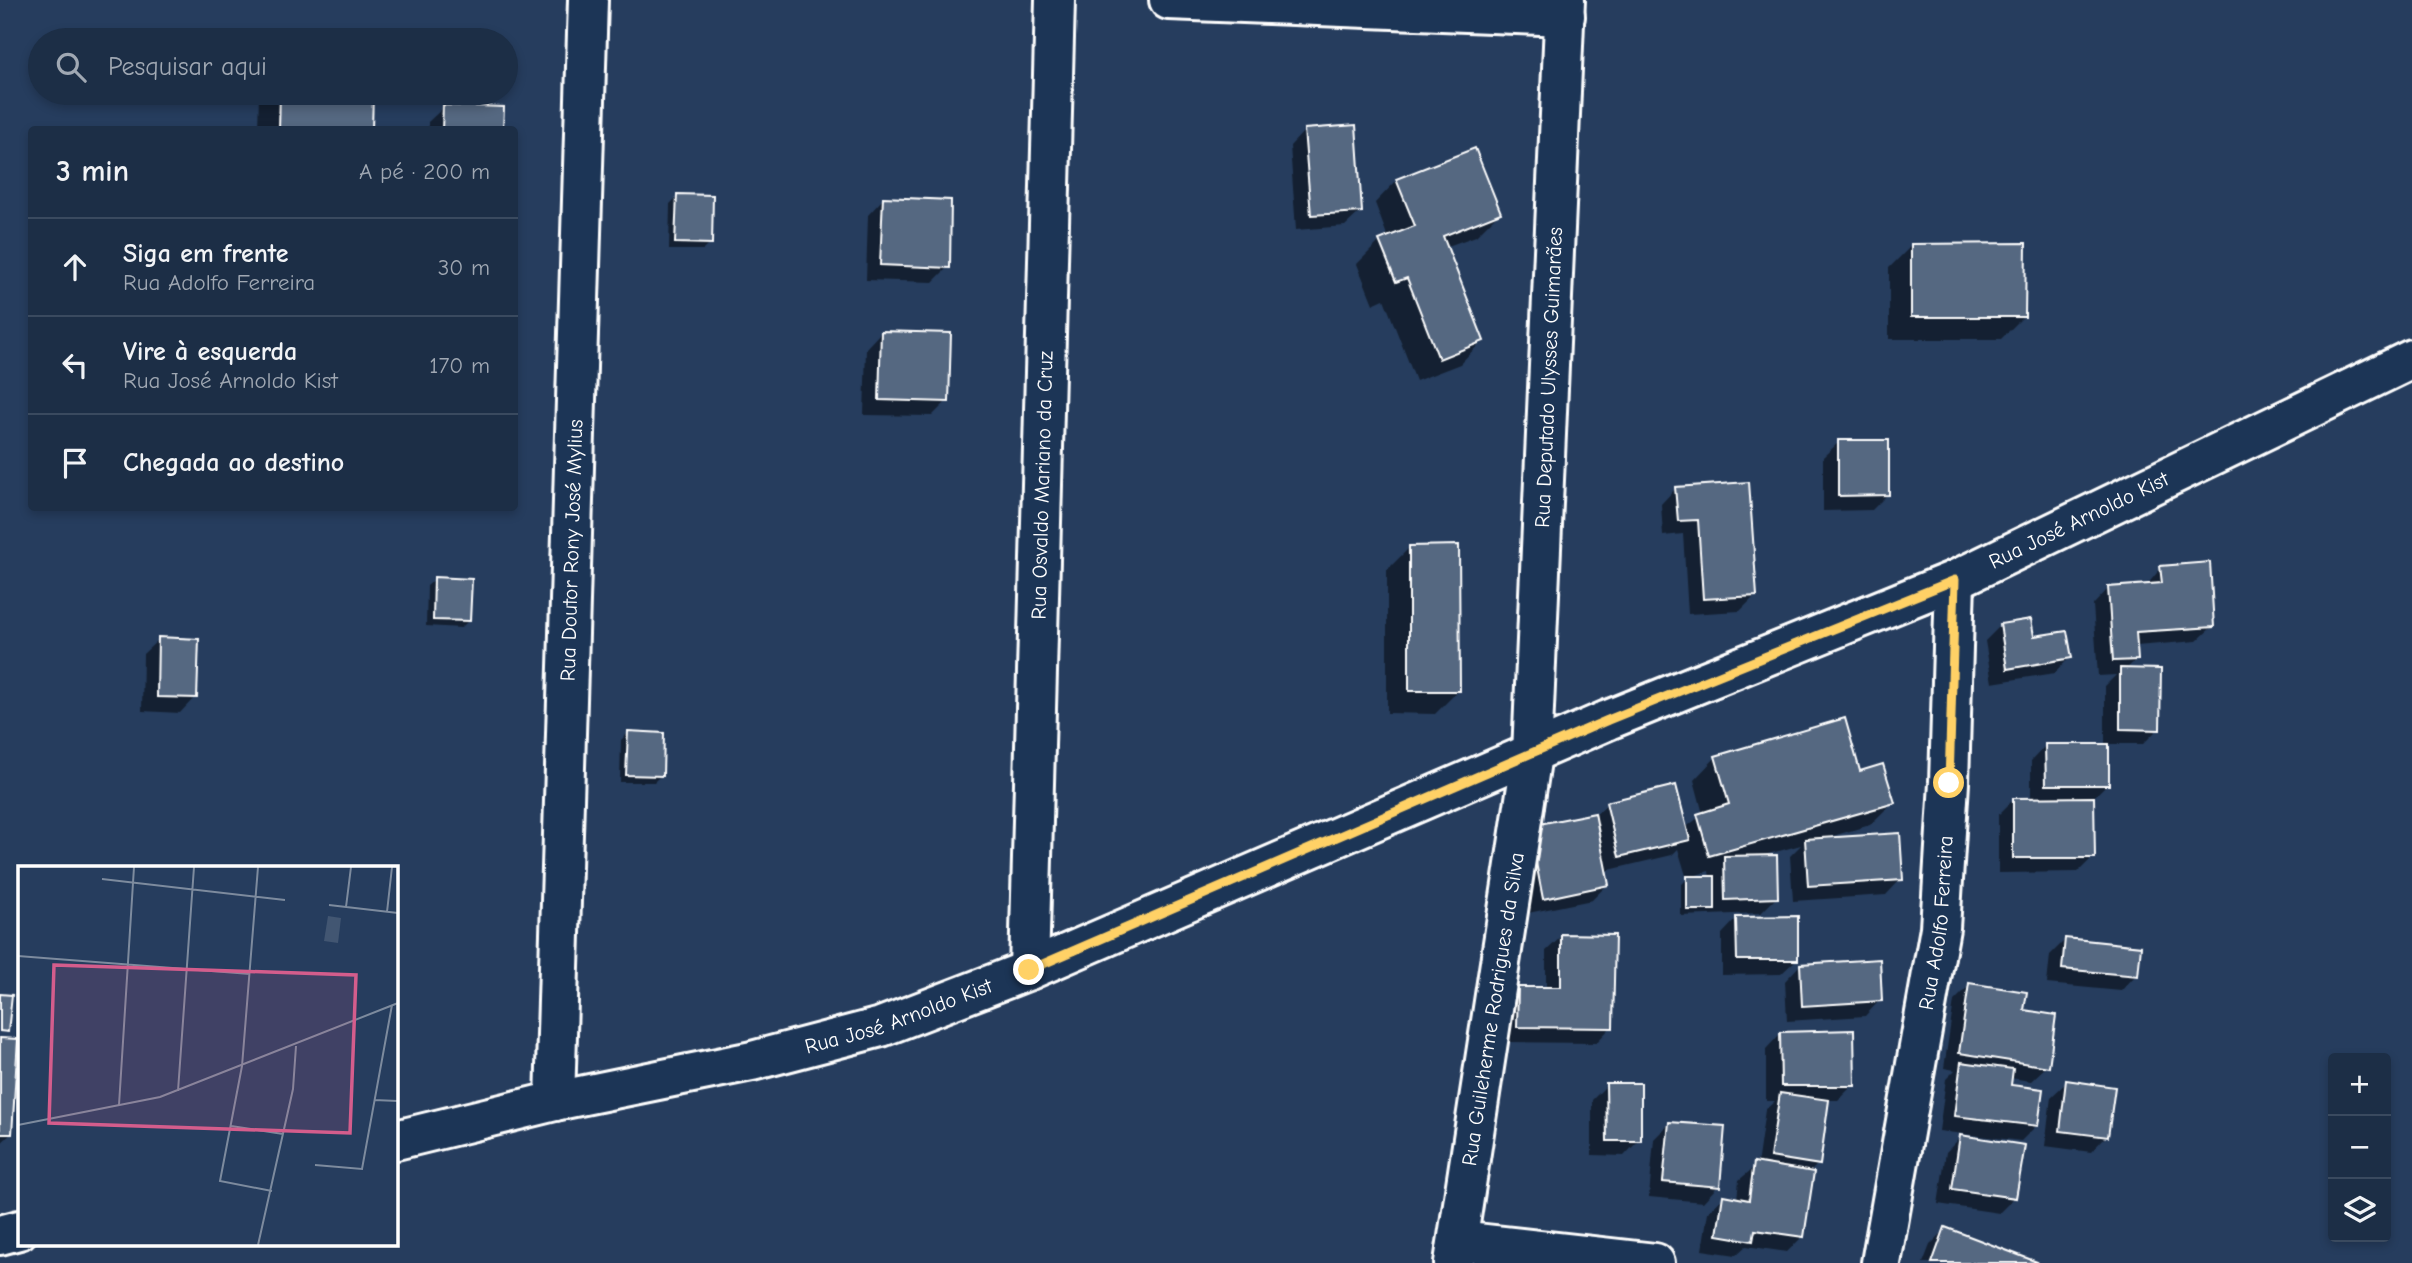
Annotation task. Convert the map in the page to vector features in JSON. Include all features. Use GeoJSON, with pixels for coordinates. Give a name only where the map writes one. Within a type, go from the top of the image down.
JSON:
{"type":"FeatureCollection","features":[{"type":"Feature","properties":{"kind":"street","name":"Rua Doutor Rony José Mylius"},"geometry":{"type":"LineString","coordinates":[[555,1101],[588,0]]}},
{"type":"Feature","properties":{"kind":"street","name":"Rua Osvaldo Mariano da Cruz"},"geometry":{"type":"LineString","coordinates":[[1029,970],[1055,0]]}},
{"type":"Feature","properties":{"kind":"street"},"geometry":{"type":"LineString","coordinates":[[1169,0],[1565,8]]}},
{"type":"Feature","properties":{"kind":"street","name":"Rua Deputado Ulysses Guimarães"},"geometry":{"type":"LineString","coordinates":[[1532,754],[1565,8]]}},
{"type":"Feature","properties":{"kind":"street","name":"Rua José Arnoldo Kist"},"geometry":{"type":"LineString","coordinates":[[397,1140],[555,1101],[751,1061],[881,1027],[1029,970],[1532,754],[1955,580],[2412,359]]}},
{"type":"Feature","properties":{"kind":"street","name":"Rua Adolfo Ferreira"},"geometry":{"type":"LineString","coordinates":[[1881,1263],[1940,928],[1949,783],[1955,580]]}},
{"type":"Feature","properties":{"kind":"street","name":"Rua Guileherme Rodrigues da Silva"},"geometry":{"type":"LineString","coordinates":[[1456,1252],[1532,754]]}},
{"type":"Feature","properties":{"kind":"street"},"geometry":{"type":"LineString","coordinates":[[0,1235],[18,1230]]}},
{"type":"Feature","properties":{"kind":"street"},"geometry":{"type":"LineString","coordinates":[[1456,1252],[1655,1263]]}},
{"type":"Feature","properties":{"kind":"building"},"geometry":{"type":"Polygon","coordinates":[[[280,105],[373,105],[372,126],[279,126],[280,105]]]}},
{"type":"Feature","properties":{"kind":"building"},"geometry":{"type":"Polygon","coordinates":[[[443,105],[504,107],[503,126],[442,126],[443,105]]]}},
{"type":"Feature","properties":{"kind":"building"},"geometry":{"type":"Polygon","coordinates":[[[1356,125],[1362,212],[1311,215],[1304,129],[1356,125]]]}},
{"type":"Feature","properties":{"kind":"building"},"geometry":{"type":"Polygon","coordinates":[[[1475,148],[1501,213],[1443,236],[1484,341],[1439,359],[1407,278],[1396,282],[1379,240],[1415,226],[1396,179],[1475,148]]]}},
{"type":"Feature","properties":{"kind":"building"},"geometry":{"type":"Polygon","coordinates":[[[677,194],[713,195],[712,244],[675,243],[677,194]]]}},
{"type":"Feature","properties":{"kind":"building"},"geometry":{"type":"Polygon","coordinates":[[[883,197],[951,200],[950,268],[880,265],[883,197]]]}},
{"type":"Feature","properties":{"kind":"building"},"geometry":{"type":"Polygon","coordinates":[[[2026,243],[2025,317],[1911,317],[1911,244],[2026,243]]]}},
{"type":"Feature","properties":{"kind":"building"},"geometry":{"type":"Polygon","coordinates":[[[881,331],[951,333],[949,402],[879,400],[881,331]]]}},
{"type":"Feature","properties":{"kind":"building"},"geometry":{"type":"Polygon","coordinates":[[[1838,440],[1889,440],[1889,495],[1838,496],[1838,440]]]}},
{"type":"Feature","properties":{"kind":"building"},"geometry":{"type":"Polygon","coordinates":[[[1749,482],[1757,596],[1703,599],[1698,520],[1678,521],[1675,487],[1749,482]]]}},
{"type":"Feature","properties":{"kind":"building"},"geometry":{"type":"Polygon","coordinates":[[[1459,545],[1460,691],[1409,691],[1409,546],[1459,545]]]}},
{"type":"Feature","properties":{"kind":"building"},"geometry":{"type":"Polygon","coordinates":[[[2210,562],[2214,627],[2136,632],[2138,660],[2113,661],[2108,587],[2162,583],[2160,566],[2210,562]]]}},
{"type":"Feature","properties":{"kind":"building"},"geometry":{"type":"Polygon","coordinates":[[[434,577],[472,579],[470,621],[433,620],[434,577]]]}},
{"type":"Feature","properties":{"kind":"building"},"geometry":{"type":"Polygon","coordinates":[[[2031,619],[2034,636],[2067,631],[2072,658],[2007,669],[2000,624],[2031,619]]]}},
{"type":"Feature","properties":{"kind":"building"},"geometry":{"type":"Polygon","coordinates":[[[158,637],[199,639],[197,698],[157,697],[158,637]]]}},
{"type":"Feature","properties":{"kind":"building"},"geometry":{"type":"Polygon","coordinates":[[[2120,668],[2161,669],[2160,730],[2120,729],[2120,668]]]}},
{"type":"Feature","properties":{"kind":"building"},"geometry":{"type":"Polygon","coordinates":[[[1845,718],[1860,771],[1883,764],[1895,803],[1709,856],[1697,814],[1729,804],[1715,756],[1845,718]]]}},
{"type":"Feature","properties":{"kind":"building"},"geometry":{"type":"Polygon","coordinates":[[[628,731],[664,733],[663,776],[626,775],[628,731]]]}},
{"type":"Feature","properties":{"kind":"building"},"geometry":{"type":"Polygon","coordinates":[[[2045,744],[2109,744],[2109,785],[2046,785],[2045,744]]]}},
{"type":"Feature","properties":{"kind":"building"},"geometry":{"type":"Polygon","coordinates":[[[1676,785],[1690,840],[1619,857],[1606,802],[1676,785]]]}},
{"type":"Feature","properties":{"kind":"building"},"geometry":{"type":"Polygon","coordinates":[[[2094,797],[2095,858],[2013,858],[2013,798],[2094,797]]]}},
{"type":"Feature","properties":{"kind":"building"},"geometry":{"type":"Polygon","coordinates":[[[1595,813],[1609,885],[1543,899],[1529,826],[1595,813]]]}},
{"type":"Feature","properties":{"kind":"building"},"geometry":{"type":"Polygon","coordinates":[[[1900,833],[1903,880],[1808,886],[1805,839],[1900,833]]]}},
{"type":"Feature","properties":{"kind":"building"},"geometry":{"type":"Polygon","coordinates":[[[1777,855],[1778,898],[1725,900],[1724,856],[1777,855]]]}},
{"type":"Feature","properties":{"kind":"building"},"geometry":{"type":"Polygon","coordinates":[[[1687,876],[1715,876],[1715,910],[1687,910],[1687,876]]]}},
{"type":"Feature","properties":{"kind":"building"},"geometry":{"type":"Polygon","coordinates":[[[1798,916],[1798,960],[1737,960],[1736,917],[1798,916]]]}},
{"type":"Feature","properties":{"kind":"building"},"geometry":{"type":"Polygon","coordinates":[[[1561,934],[1615,935],[1613,1028],[1517,1027],[1518,987],[1561,987],[1561,934]]]}},
{"type":"Feature","properties":{"kind":"building"},"geometry":{"type":"Polygon","coordinates":[[[2065,938],[2141,946],[2138,976],[2062,969],[2065,938]]]}},
{"type":"Feature","properties":{"kind":"building"},"geometry":{"type":"Polygon","coordinates":[[[1880,959],[1882,1001],[1802,1006],[1800,964],[1880,959]]]}},
{"type":"Feature","properties":{"kind":"building"},"geometry":{"type":"Polygon","coordinates":[[[1969,983],[2027,992],[2024,1010],[2056,1015],[2049,1067],[1959,1053],[1969,983]]]}},
{"type":"Feature","properties":{"kind":"building"},"geometry":{"type":"Polygon","coordinates":[[[0,994],[12,995],[8,1032],[0,1031],[0,994]]]}},
{"type":"Feature","properties":{"kind":"building"},"geometry":{"type":"Polygon","coordinates":[[[1854,1030],[1855,1086],[1781,1086],[1780,1032],[1854,1030]]]}},
{"type":"Feature","properties":{"kind":"building"},"geometry":{"type":"Polygon","coordinates":[[[0,1038],[18,1039],[12,1134],[0,1134],[0,1038]]]}},
{"type":"Feature","properties":{"kind":"building"},"geometry":{"type":"Polygon","coordinates":[[[1961,1062],[2013,1069],[2011,1085],[2043,1089],[2038,1126],[1954,1116],[1961,1062]]]}},
{"type":"Feature","properties":{"kind":"building"},"geometry":{"type":"Polygon","coordinates":[[[2066,1080],[2115,1087],[2108,1137],[2060,1131],[2066,1080]]]}},
{"type":"Feature","properties":{"kind":"building"},"geometry":{"type":"Polygon","coordinates":[[[1606,1083],[1641,1083],[1641,1141],[1607,1141],[1606,1083]]]}},
{"type":"Feature","properties":{"kind":"building"},"geometry":{"type":"Polygon","coordinates":[[[1780,1093],[1829,1100],[1820,1165],[1770,1157],[1780,1093]]]}},
{"type":"Feature","properties":{"kind":"building"},"geometry":{"type":"Polygon","coordinates":[[[1669,1122],[1725,1126],[1720,1187],[1663,1182],[1669,1122]]]}},
{"type":"Feature","properties":{"kind":"building"},"geometry":{"type":"Polygon","coordinates":[[[1960,1135],[2025,1145],[2016,1198],[1952,1189],[1960,1135]]]}},
{"type":"Feature","properties":{"kind":"building"},"geometry":{"type":"Polygon","coordinates":[[[1754,1162],[1814,1172],[1804,1237],[1755,1230],[1753,1241],[1717,1235],[1723,1195],[1749,1200],[1754,1162]]]}},
{"type":"Feature","properties":{"kind":"building"},"geometry":{"type":"Polygon","coordinates":[[[1945,1227],[2037,1262],[1932,1263],[1945,1227]]]}},
{"type":"Feature","properties":{"kind":"route"},"geometry":{"type":"LineString","coordinates":[[1029,970],[1608,720],[1955,580],[1949,783]]}}]}
